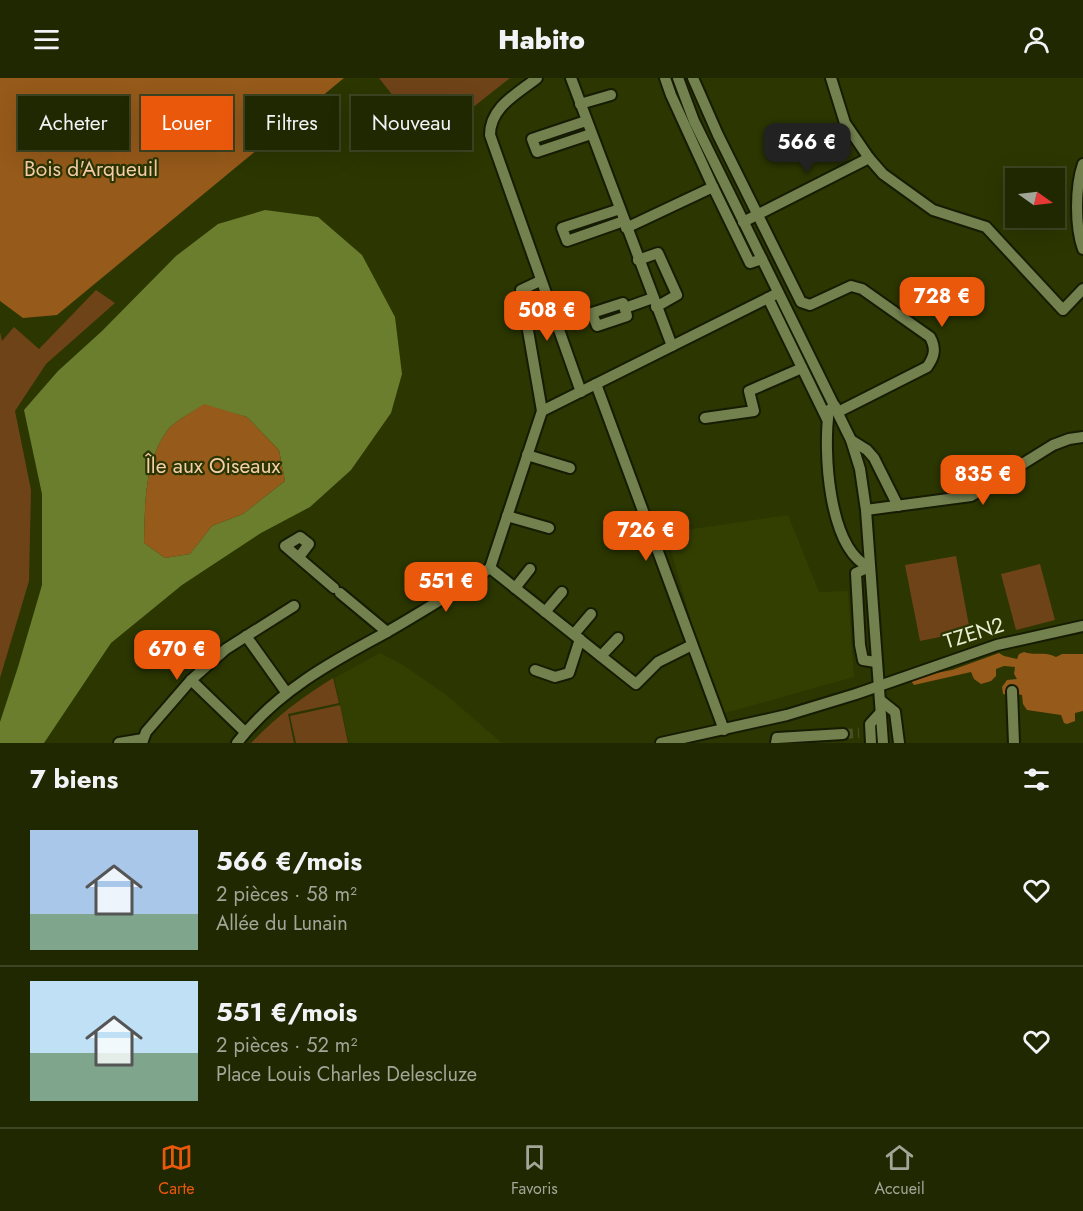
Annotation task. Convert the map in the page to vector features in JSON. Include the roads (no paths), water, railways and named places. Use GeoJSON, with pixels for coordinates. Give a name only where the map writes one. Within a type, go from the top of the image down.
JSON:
{"type":"FeatureCollection","features":[{"type":"Feature","properties":{"kind":"street"},"geometry":{"type":"LineString","coordinates":[[537,78],[494,114],[490,125],[490,135],[581,392]]}},
{"type":"Feature","properties":{"kind":"street"},"geometry":{"type":"LineString","coordinates":[[572,78],[586,121],[672,346]]}},
{"type":"Feature","properties":{"kind":"street"},"geometry":{"type":"LineString","coordinates":[[665,78],[712,187],[750,263],[762,260]]}},
{"type":"Feature","properties":{"kind":"street"},"geometry":{"type":"LineString","coordinates":[[678,78],[694,121],[762,260],[773,295],[802,368],[827,419]]}},
{"type":"Feature","properties":{"kind":"street"},"geometry":{"type":"LineString","coordinates":[[693,78],[718,135],[801,302],[810,305],[851,286],[862,289],[930,337],[934,346],[933,358],[927,367],[836,409],[829,410],[826,460],[832,505],[849,547],[858,562],[869,567]]}},
{"type":"Feature","properties":{"kind":"street"},"geometry":{"type":"LineString","coordinates":[[831,78],[845,123],[883,174],[933,210],[986,227],[1063,310],[1083,289]]}},
{"type":"Feature","properties":{"kind":"street"},"geometry":{"type":"LineString","coordinates":[[580,104],[611,95]]}},
{"type":"Feature","properties":{"kind":"street"},"geometry":{"type":"LineString","coordinates":[[586,121],[532,139],[537,152],[591,134]]}},
{"type":"Feature","properties":{"kind":"street"},"geometry":{"type":"LineString","coordinates":[[743,222],[869,158]]}},
{"type":"Feature","properties":{"kind":"street"},"geometry":{"type":"LineString","coordinates":[[1083,164],[1079,176],[1078,235],[1083,249]]}},
{"type":"Feature","properties":{"kind":"street"},"geometry":{"type":"LineString","coordinates":[[620,209],[562,228],[567,241],[625,225],[712,187]]}},
{"type":"Feature","properties":{"kind":"street"},"geometry":{"type":"LineString","coordinates":[[625,308],[677,295],[658,253],[638,260]]}},
{"type":"Feature","properties":{"kind":"street"},"geometry":{"type":"LineString","coordinates":[[237,743],[245,732],[286,692],[490,568],[542,411],[521,290],[540,281]]}},
{"type":"Feature","properties":{"kind":"street"},"geometry":{"type":"LineString","coordinates":[[542,411],[773,295]]}},
{"type":"Feature","properties":{"kind":"street"},"geometry":{"type":"LineString","coordinates":[[773,295],[836,409],[851,440],[860,469],[866,510],[883,743]]}},
{"type":"Feature","properties":{"kind":"street"},"geometry":{"type":"LineString","coordinates":[[705,418],[754,411],[749,391],[802,368]]}},
{"type":"Feature","properties":{"kind":"street"},"geometry":{"type":"LineString","coordinates":[[596,384],[724,730]]}},
{"type":"Feature","properties":{"kind":"street"},"geometry":{"type":"LineString","coordinates":[[866,510],[971,496],[1053,445],[1083,437]]}},
{"type":"Feature","properties":{"kind":"street"},"geometry":{"type":"LineString","coordinates":[[851,440],[867,450],[874,458],[898,506]]}},
{"type":"Feature","properties":{"kind":"street"},"geometry":{"type":"LineString","coordinates":[[527,455],[570,468]]}},
{"type":"Feature","properties":{"kind":"street"},"geometry":{"type":"LineString","coordinates":[[507,516],[549,528]]}},
{"type":"Feature","properties":{"kind":"street"},"geometry":{"type":"LineString","coordinates":[[299,557],[387,632]]}},
{"type":"Feature","properties":{"kind":"street"},"geometry":{"type":"LineString","coordinates":[[490,568],[636,684],[658,662],[692,645]]}},
{"type":"Feature","properties":{"kind":"street"},"geometry":{"type":"LineString","coordinates":[[515,588],[530,569]]}},
{"type":"Feature","properties":{"kind":"street"},"geometry":{"type":"LineString","coordinates":[[545,612],[562,592]]}},
{"type":"Feature","properties":{"kind":"street"},"geometry":{"type":"LineString","coordinates":[[119,743],[142,741],[146,732],[191,680],[226,649],[294,606]]}},
{"type":"Feature","properties":{"kind":"street"},"geometry":{"type":"LineString","coordinates":[[535,670],[555,677],[569,673],[577,637],[591,614]]}},
{"type":"Feature","properties":{"kind":"street","name":"TZEN2"},"geometry":{"type":"LineString","coordinates":[[661,743],[787,714],[878,686],[997,645],[1083,626]]}},
{"type":"Feature","properties":{"kind":"street"},"geometry":{"type":"LineString","coordinates":[[246,636],[286,692]]}},
{"type":"Feature","properties":{"kind":"street"},"geometry":{"type":"LineString","coordinates":[[601,656],[618,638]]}},
{"type":"Feature","properties":{"kind":"street"},"geometry":{"type":"LineString","coordinates":[[191,680],[245,732]]}},
{"type":"Feature","properties":{"kind":"street"},"geometry":{"type":"LineString","coordinates":[[1012,691],[1014,743]]}},
{"type":"Feature","properties":{"kind":"street"},"geometry":{"type":"LineString","coordinates":[[879,700],[895,712],[899,743]]}},
{"type":"Feature","properties":{"kind":"street"},"geometry":{"type":"LineString","coordinates":[[859,733],[871,738],[870,724],[880,713]]}},
{"type":"Feature","properties":{"kind":"street"},"geometry":{"type":"LineString","coordinates":[[776,743],[777,738],[843,734]]}},
{"type":"Feature","properties":{"kind":"tunnel"},"geometry":{"type":"LineString","coordinates":[[843,734],[859,733]]}},
{"type":"Feature","properties":{"kind":"park label","name":"Bois d'Arqueuil"},"geometry":{"type":"Point","coordinates":[91,169]}},
{"type":"Feature","properties":{"kind":"park label","name":"Île aux Oiseaux"},"geometry":{"type":"Point","coordinates":[213,466]}}]}
